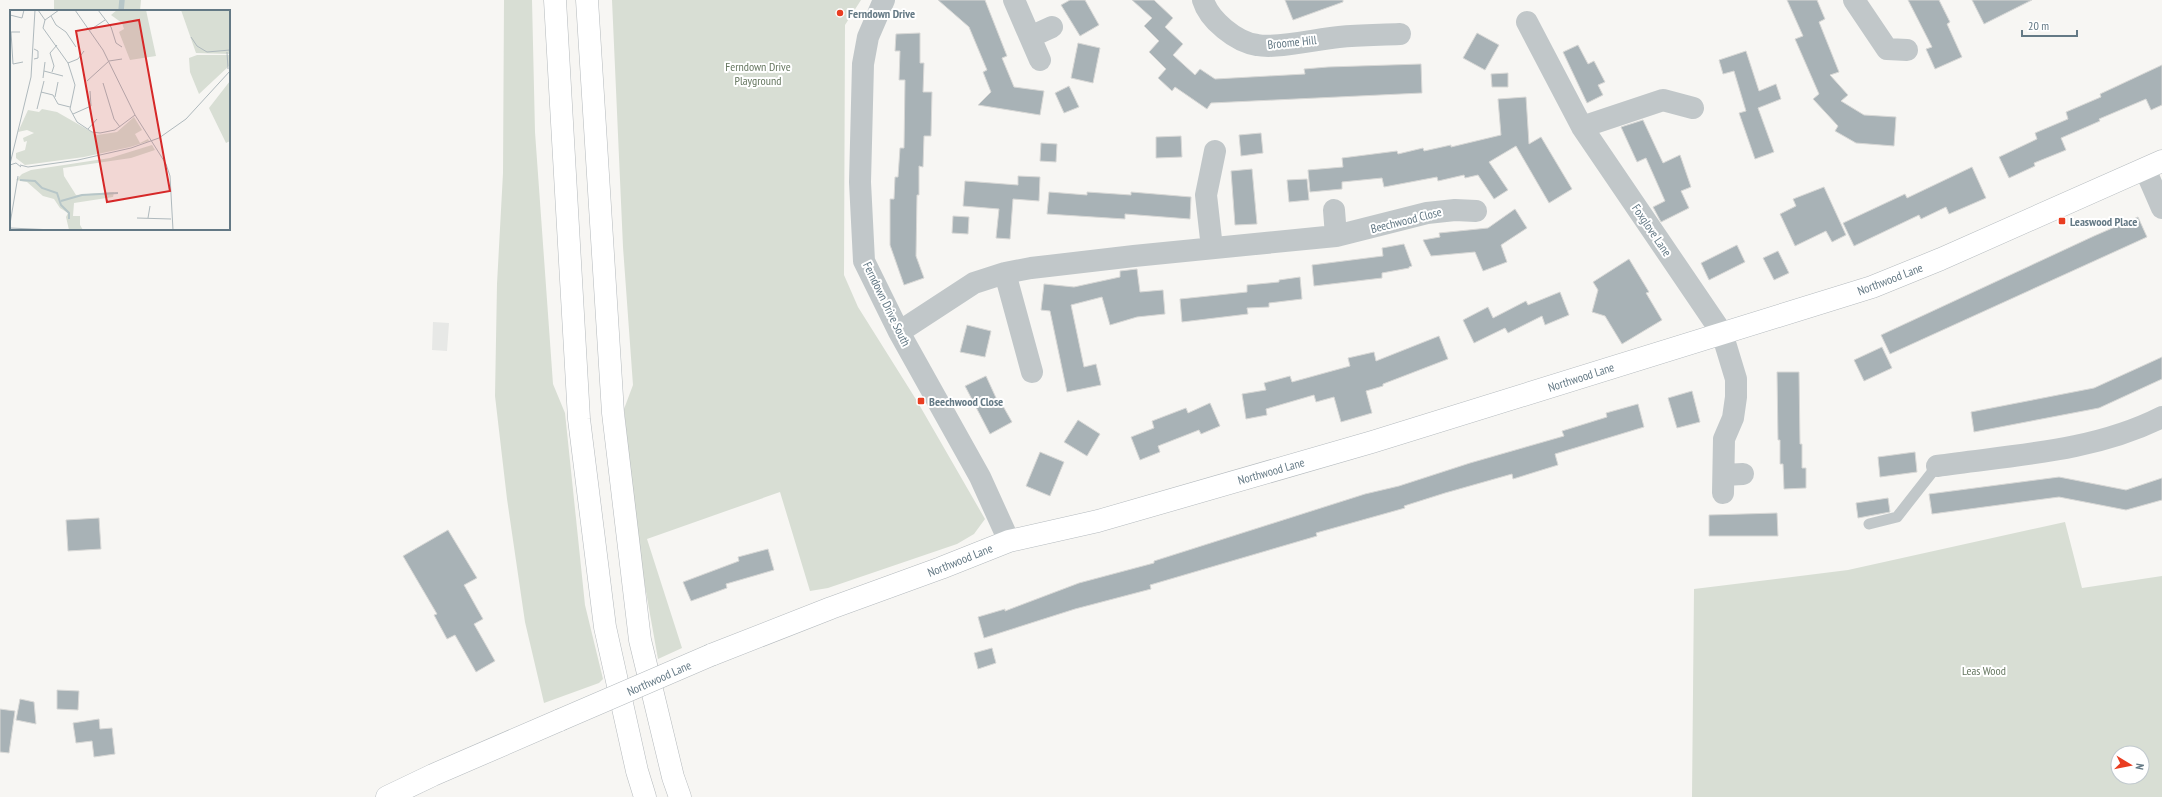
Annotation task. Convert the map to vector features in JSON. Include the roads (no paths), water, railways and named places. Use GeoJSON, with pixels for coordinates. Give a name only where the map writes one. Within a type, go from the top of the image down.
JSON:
{"type":"FeatureCollection","features":[{"type":"Feature","properties":{"kind":"main road"},"geometry":{"type":"LineString","coordinates":[[555,0],[579,419],[605,627],[637,771],[645,797]]}},
{"type":"Feature","properties":{"kind":"main road"},"geometry":{"type":"LineString","coordinates":[[587,0],[613,414],[640,640],[673,778],[680,797]]}},
{"type":"Feature","properties":{"kind":"main road","name":"Northwood Lane"},"geometry":{"type":"LineString","coordinates":[[387,797],[433,775],[711,655],[1009,541],[1098,521],[1372,442],[1872,287],[1941,259],[2154,165]]}},
{"type":"Feature","properties":{"kind":"street","name":"Ferndown Drive South"},"geometry":{"type":"LineString","coordinates":[[884,0],[868,37],[863,64],[860,182],[864,261],[899,332],[980,477],[1009,541]]}},
{"type":"Feature","properties":{"kind":"street"},"geometry":{"type":"LineString","coordinates":[[1014,0],[1040,60]]}},
{"type":"Feature","properties":{"kind":"street","name":"Broome Hill"},"geometry":{"type":"LineString","coordinates":[[1203,0],[1204,5],[1218,22],[1233,35],[1257,46],[1340,37],[1400,34]]}},
{"type":"Feature","properties":{"kind":"street"},"geometry":{"type":"LineString","coordinates":[[1854,0],[1887,49],[1908,50]]}},
{"type":"Feature","properties":{"kind":"street","name":"Foxglove Lane"},"geometry":{"type":"LineString","coordinates":[[1527,22],[1582,127],[1722,334],[1736,379],[1736,409],[1724,439],[1730,481]]}},
{"type":"Feature","properties":{"kind":"street"},"geometry":{"type":"LineString","coordinates":[[1030,37],[1052,27]]}},
{"type":"Feature","properties":{"kind":"street"},"geometry":{"type":"LineString","coordinates":[[1582,127],[1663,100],[1693,108]]}},
{"type":"Feature","properties":{"kind":"street"},"geometry":{"type":"LineString","coordinates":[[1212,248],[1206,195],[1215,151]]}},
{"type":"Feature","properties":{"kind":"street"},"geometry":{"type":"LineString","coordinates":[[2154,165],[2162,208]]}},
{"type":"Feature","properties":{"kind":"street"},"geometry":{"type":"LineString","coordinates":[[1334,210],[1336,236]]}},
{"type":"Feature","properties":{"kind":"street","name":"Beechwood Close"},"geometry":{"type":"LineString","coordinates":[[899,332],[974,283],[1005,273],[1031,268],[1212,248],[1254,246],[1336,236],[1441,210],[1476,211]]}},
{"type":"Feature","properties":{"kind":"street"},"geometry":{"type":"LineString","coordinates":[[1005,273],[1032,372]]}},
{"type":"Feature","properties":{"kind":"street"},"geometry":{"type":"LineString","coordinates":[[1937,466],[2086,444],[2140,429],[2162,418]]}},
{"type":"Feature","properties":{"kind":"lane"},"geometry":{"type":"LineString","coordinates":[[1869,524],[1897,517],[1937,466]]}},
{"type":"Feature","properties":{"kind":"waterway"},"geometry":{"type":"LineString","coordinates":[[121,10],[122,0]]}},
{"type":"Feature","properties":{"kind":"place","name":"Ferndown Drive"},"geometry":{"type":"Point","coordinates":[840,13]}},
{"type":"Feature","properties":{"kind":"place","name":"Leaswood Place"},"geometry":{"type":"Point","coordinates":[2062,221]}},
{"type":"Feature","properties":{"kind":"place","name":"Beechwood Close"},"geometry":{"type":"Point","coordinates":[921,401]}},
{"type":"Feature","properties":{"kind":"park label","name":"Ferndown Drive Playground"},"geometry":{"type":"Point","coordinates":[758,73]}},
{"type":"Feature","properties":{"kind":"park label","name":"Leas Wood"},"geometry":{"type":"Point","coordinates":[1984,670]}}]}
